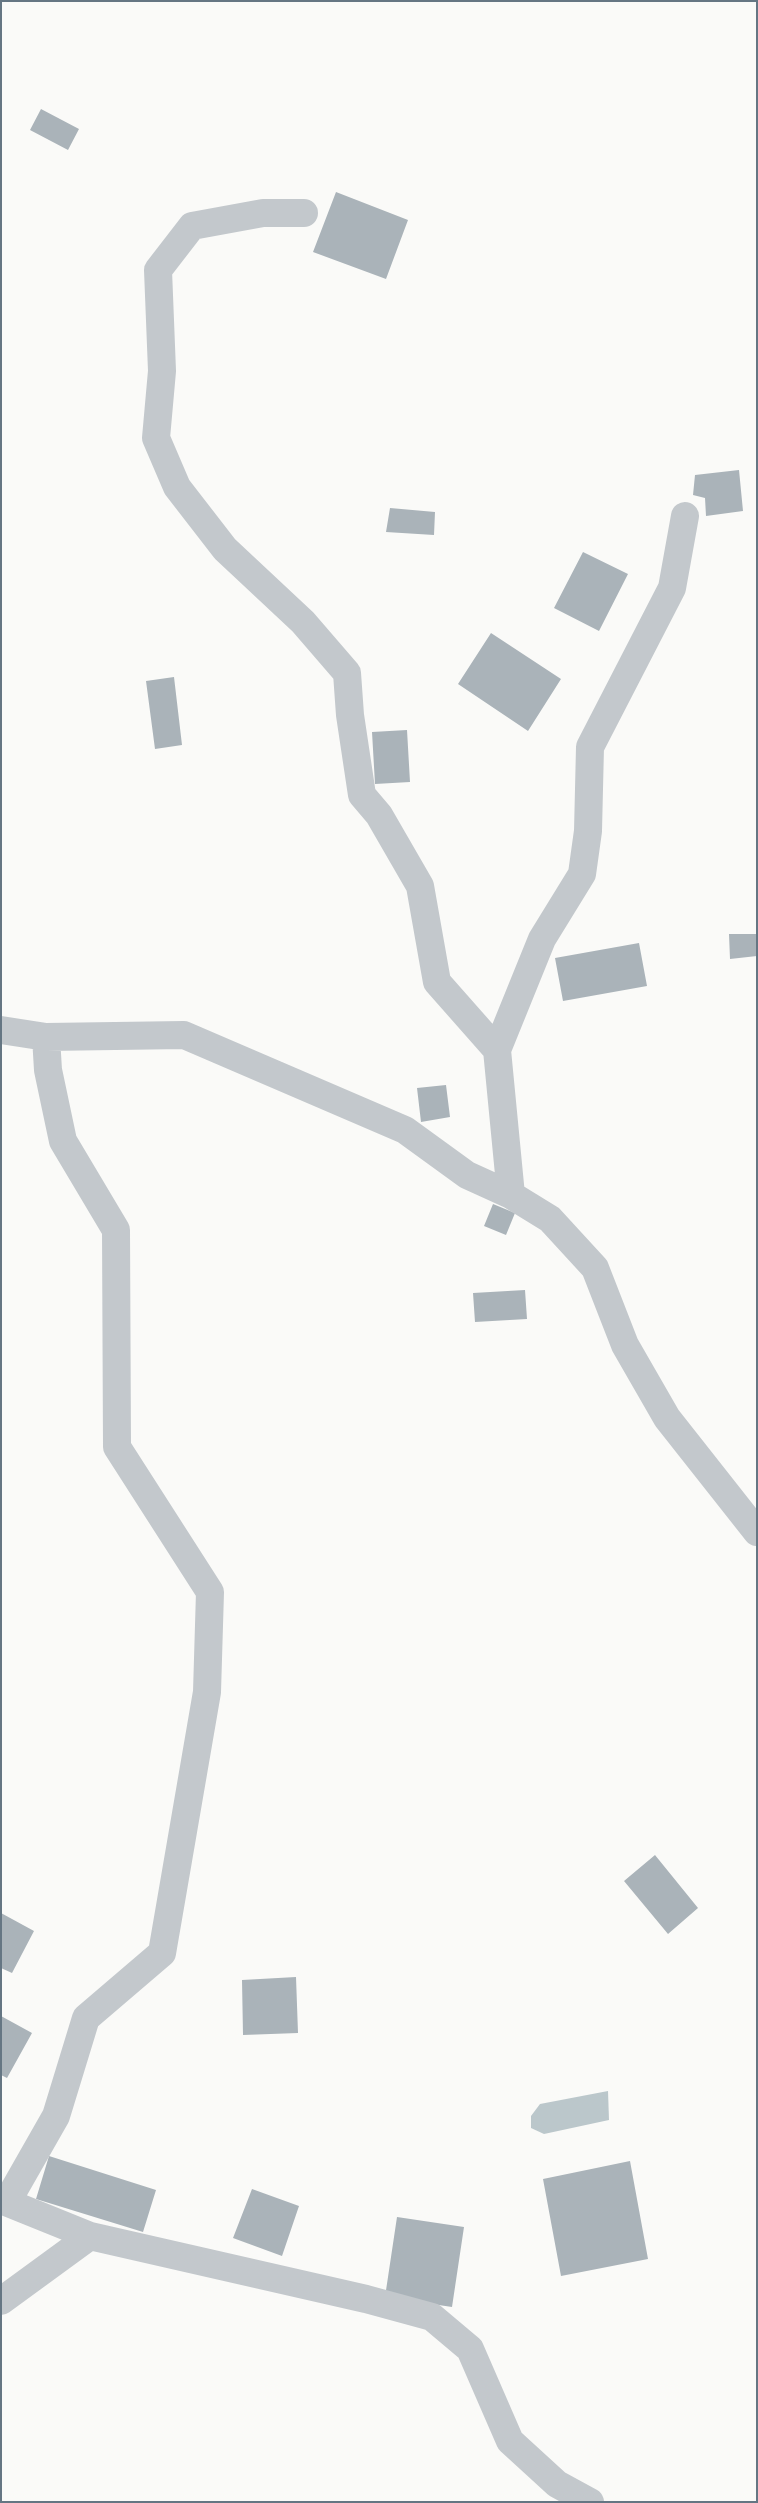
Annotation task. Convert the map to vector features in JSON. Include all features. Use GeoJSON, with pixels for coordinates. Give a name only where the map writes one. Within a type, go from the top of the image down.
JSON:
{"type":"FeatureCollection","features":[{"type":"Feature","properties":{"kind":"street"},"geometry":{"type":"LineString","coordinates":[[304,213],[264,213],[192,226],[158,270],[162,371],[156,438],[177,487],[225,549],[303,622],[347,673],[350,715],[362,796],[379,815],[420,886],[437,982],[497,1050]]}},
{"type":"Feature","properties":{"kind":"street"},"geometry":{"type":"LineString","coordinates":[[511,1195],[497,1050],[542,939],[582,874],[588,831],[590,747],[672,588],[685,516]]}},
{"type":"Feature","properties":{"kind":"street"},"geometry":{"type":"LineString","coordinates":[[1,1030],[46,1037],[184,1035],[405,1130],[468,1175],[511,1195],[550,1219],[595,1268],[625,1345],[667,1418],[757,1532]]}},
{"type":"Feature","properties":{"kind":"street"},"geometry":{"type":"LineString","coordinates":[[46,1037],[48,1070],[63,1140],[116,1230],[117,1448],[210,1592],[210,1612],[207,1692],[162,1953],[86,2018],[56,2116],[4,2201],[90,2236],[366,2299],[432,2317],[470,2349],[510,2441],[557,2484],[590,2502]]}},
{"type":"Feature","properties":{"kind":"street"},"geometry":{"type":"LineString","coordinates":[[1,2301],[90,2236]]}},
{"type":"Feature","properties":{"kind":"shaded area"},"geometry":{"type":"Polygon","coordinates":[[[608,2091],[609,2120],[544,2134],[531,2128],[531,2116],[540,2104],[608,2091]]]}},
{"type":"Feature","properties":{"kind":"building"},"geometry":{"type":"Polygon","coordinates":[[[41,109],[79,129],[68,150],[30,130],[41,109]]]}},
{"type":"Feature","properties":{"kind":"building"},"geometry":{"type":"Polygon","coordinates":[[[336,192],[408,220],[386,279],[313,252],[336,192]]]}},
{"type":"Feature","properties":{"kind":"building"},"geometry":{"type":"Polygon","coordinates":[[[739,470],[743,511],[706,516],[705,498],[693,495],[695,475],[739,470]]]}},
{"type":"Feature","properties":{"kind":"building"},"geometry":{"type":"Polygon","coordinates":[[[390,508],[435,512],[434,535],[386,532],[390,508]]]}},
{"type":"Feature","properties":{"kind":"building"},"geometry":{"type":"Polygon","coordinates":[[[583,552],[628,574],[599,631],[554,608],[583,552]]]}},
{"type":"Feature","properties":{"kind":"building"},"geometry":{"type":"Polygon","coordinates":[[[491,633],[561,679],[528,731],[458,684],[491,633]]]}},
{"type":"Feature","properties":{"kind":"building"},"geometry":{"type":"Polygon","coordinates":[[[174,677],[182,745],[155,749],[146,681],[174,677]]]}},
{"type":"Feature","properties":{"kind":"building"},"geometry":{"type":"Polygon","coordinates":[[[407,730],[410,782],[375,784],[372,732],[407,730]]]}},
{"type":"Feature","properties":{"kind":"building"},"geometry":{"type":"Polygon","coordinates":[[[729,934],[757,934],[757,956],[730,959],[729,934]]]}},
{"type":"Feature","properties":{"kind":"building"},"geometry":{"type":"Polygon","coordinates":[[[639,943],[647,986],[563,1001],[555,958],[639,943]]]}},
{"type":"Feature","properties":{"kind":"building"},"geometry":{"type":"Polygon","coordinates":[[[446,1085],[450,1117],[421,1122],[417,1088],[446,1085]]]}},
{"type":"Feature","properties":{"kind":"building"},"geometry":{"type":"Polygon","coordinates":[[[493,1204],[515,1213],[506,1235],[484,1226],[493,1204]]]}},
{"type":"Feature","properties":{"kind":"building"},"geometry":{"type":"Polygon","coordinates":[[[525,1290],[527,1319],[475,1322],[473,1293],[525,1290]]]}},
{"type":"Feature","properties":{"kind":"building"},"geometry":{"type":"Polygon","coordinates":[[[655,1855],[698,1908],[668,1934],[624,1881],[655,1855]]]}},
{"type":"Feature","properties":{"kind":"building"},"geometry":{"type":"Polygon","coordinates":[[[1,1913],[34,1931],[12,1973],[1,1968],[1,1913]]]}},
{"type":"Feature","properties":{"kind":"building"},"geometry":{"type":"Polygon","coordinates":[[[296,1977],[298,2033],[243,2035],[242,1980],[296,1977]]]}},
{"type":"Feature","properties":{"kind":"building"},"geometry":{"type":"Polygon","coordinates":[[[1,2016],[32,2033],[7,2078],[1,2075],[1,2016]]]}},
{"type":"Feature","properties":{"kind":"building"},"geometry":{"type":"Polygon","coordinates":[[[49,2156],[156,2190],[143,2232],[36,2199],[49,2156]]]}},
{"type":"Feature","properties":{"kind":"building"},"geometry":{"type":"Polygon","coordinates":[[[630,2161],[648,2259],[561,2276],[543,2179],[630,2161]]]}},
{"type":"Feature","properties":{"kind":"building"},"geometry":{"type":"Polygon","coordinates":[[[252,2189],[299,2206],[282,2256],[233,2238],[252,2189]]]}},
{"type":"Feature","properties":{"kind":"building"},"geometry":{"type":"Polygon","coordinates":[[[397,2217],[464,2227],[452,2307],[385,2297],[397,2217]]]}}]}
